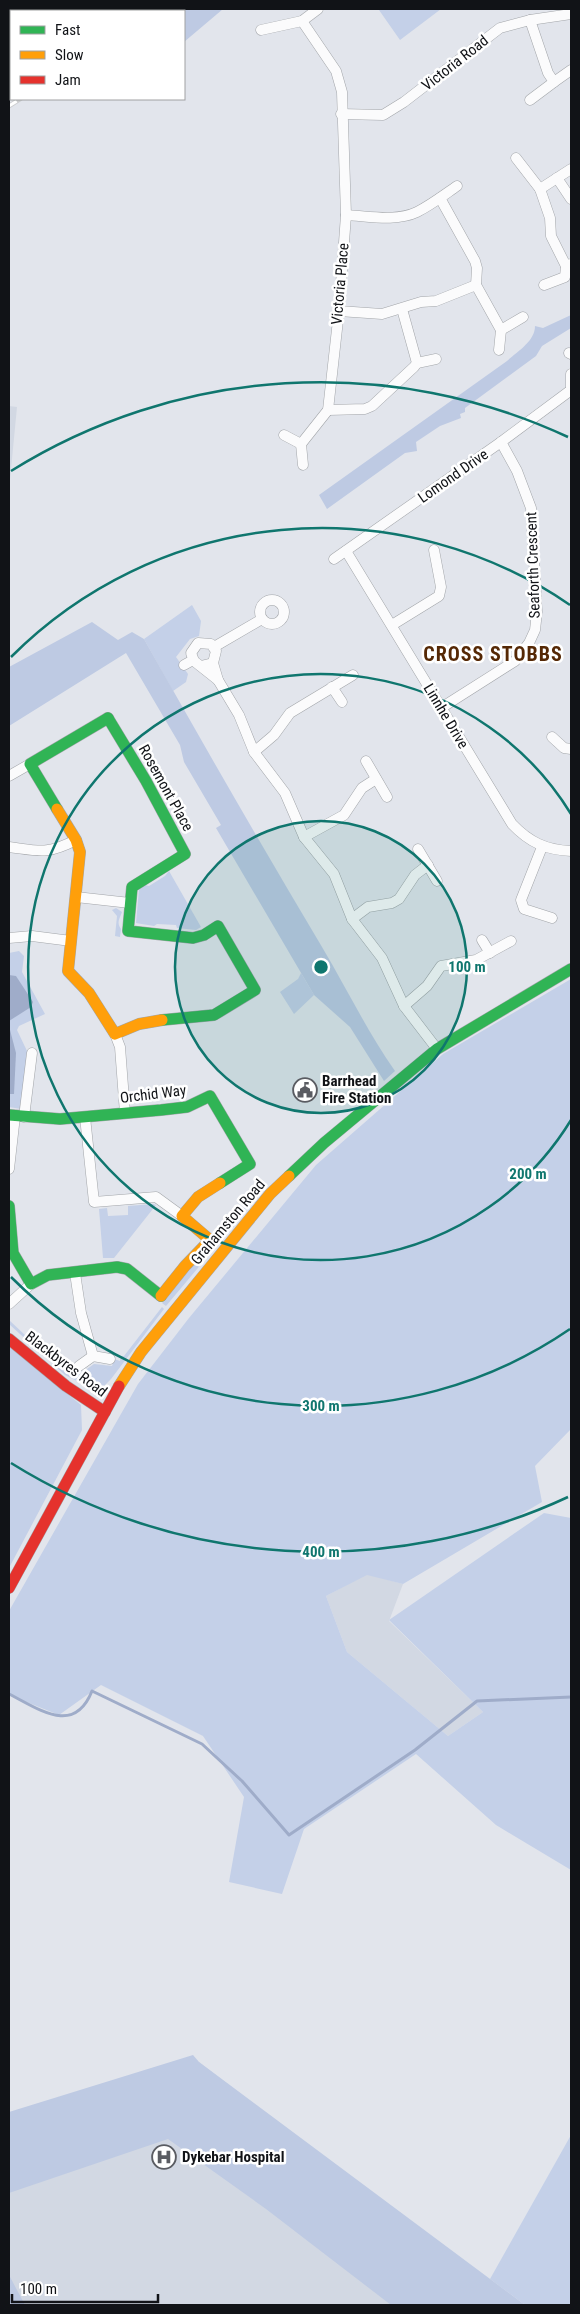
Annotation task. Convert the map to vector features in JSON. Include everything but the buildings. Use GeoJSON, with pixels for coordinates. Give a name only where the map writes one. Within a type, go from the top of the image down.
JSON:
{"type":"FeatureCollection","features":[{"type":"Feature","properties":{"kind":"street"},"geometry":{"type":"LineString","coordinates":[[260,30],[302,21],[318,9]]}},
{"type":"Feature","properties":{"kind":"street","name":"Victoria Road"},"geometry":{"type":"LineString","coordinates":[[341,114],[383,115],[404,102],[500,28],[530,20],[571,14]]}},
{"type":"Feature","properties":{"kind":"street"},"geometry":{"type":"LineString","coordinates":[[530,20],[548,74],[554,82]]}},
{"type":"Feature","properties":{"kind":"street","name":"Victoria Place"},"geometry":{"type":"LineString","coordinates":[[302,21],[336,71],[342,92],[341,114],[346,215],[339,311],[328,410]]}},
{"type":"Feature","properties":{"kind":"street"},"geometry":{"type":"LineString","coordinates":[[530,100],[571,70]]}},
{"type":"Feature","properties":{"kind":"street"},"geometry":{"type":"LineString","coordinates":[[516,158],[540,189],[550,218],[551,236],[569,265],[565,277],[544,285]]}},
{"type":"Feature","properties":{"kind":"street"},"geometry":{"type":"LineString","coordinates":[[540,189],[571,169]]}},
{"type":"Feature","properties":{"kind":"street"},"geometry":{"type":"LineString","coordinates":[[557,178],[571,199]]}},
{"type":"Feature","properties":{"kind":"street"},"geometry":{"type":"LineString","coordinates":[[346,215],[392,218],[406,216],[440,198],[457,186]]}},
{"type":"Feature","properties":{"kind":"street"},"geometry":{"type":"LineString","coordinates":[[440,198],[476,261],[476,285],[501,330],[499,350]]}},
{"type":"Feature","properties":{"kind":"street"},"geometry":{"type":"LineString","coordinates":[[339,311],[382,314],[421,302],[436,301],[476,285]]}},
{"type":"Feature","properties":{"kind":"street"},"geometry":{"type":"LineString","coordinates":[[402,309],[417,363]]}},
{"type":"Feature","properties":{"kind":"street"},"geometry":{"type":"LineString","coordinates":[[501,330],[523,318]]}},
{"type":"Feature","properties":{"kind":"street"},"geometry":{"type":"LineString","coordinates":[[303,464],[301,444],[328,410],[365,409],[372,406],[417,363],[436,359]]}},
{"type":"Feature","properties":{"kind":"street"},"geometry":{"type":"LineString","coordinates":[[571,374],[571,390]]}},
{"type":"Feature","properties":{"kind":"street","name":"Lomond Drive"},"geometry":{"type":"LineString","coordinates":[[334,560],[571,390]]}},
{"type":"Feature","properties":{"kind":"street"},"geometry":{"type":"LineString","coordinates":[[284,435],[301,444]]}},
{"type":"Feature","properties":{"kind":"street","name":"Seaforth Crescent"},"geometry":{"type":"LineString","coordinates":[[441,708],[514,660],[529,643],[535,630],[538,612],[532,508],[517,471],[501,442]]}},
{"type":"Feature","properties":{"kind":"street"},"geometry":{"type":"LineString","coordinates":[[392,625],[439,596],[442,587],[434,550]]}},
{"type":"Feature","properties":{"kind":"street","name":"Linnhe Drive"},"geometry":{"type":"LineString","coordinates":[[346,551],[512,824],[530,840],[542,846],[554,850],[571,851]]}},
{"type":"Feature","properties":{"kind":"street"},"geometry":{"type":"LineString","coordinates":[[214,647],[262,619]]}},
{"type":"Feature","properties":{"kind":"street"},"geometry":{"type":"LineString","coordinates":[[193,664],[192,649],[198,643],[207,642],[214,647],[216,655],[213,663],[218,680],[239,715],[254,752],[285,792],[304,837],[334,874],[352,919],[382,958],[404,1006],[437,1049]]}},
{"type":"Feature","properties":{"kind":"street"},"geometry":{"type":"LineString","coordinates":[[193,664],[213,663]]}},
{"type":"Feature","properties":{"kind":"street"},"geometry":{"type":"LineString","coordinates":[[193,664],[218,680]]}},
{"type":"Feature","properties":{"kind":"street"},"geometry":{"type":"LineString","coordinates":[[254,752],[274,735],[290,713],[353,674]]}},
{"type":"Feature","properties":{"kind":"street"},"geometry":{"type":"LineString","coordinates":[[332,687],[342,702]]}},
{"type":"Feature","properties":{"kind":"street","name":"Rosemont Place"},"geometry":{"type":"LineString","coordinates":[[30,764],[108,718],[185,854],[137,882],[132,887],[128,931],[193,938],[204,935],[218,926],[256,990],[210,1016],[142,1022],[131,1025],[115,1034]]}},
{"type":"Feature","properties":{"kind":"street"},"geometry":{"type":"LineString","coordinates":[[552,737],[564,748],[571,749]]}},
{"type":"Feature","properties":{"kind":"street"},"geometry":{"type":"LineString","coordinates":[[366,761],[387,797]]}},
{"type":"Feature","properties":{"kind":"street"},"geometry":{"type":"LineString","coordinates":[[9,776],[30,764],[76,840],[80,852],[68,971],[89,993],[115,1034],[120,1047],[125,1113]]}},
{"type":"Feature","properties":{"kind":"street"},"geometry":{"type":"LineString","coordinates":[[304,837],[344,815],[362,788],[376,779]]}},
{"type":"Feature","properties":{"kind":"street"},"geometry":{"type":"LineString","coordinates":[[9,847],[47,851],[56,850],[76,840]]}},
{"type":"Feature","properties":{"kind":"street"},"geometry":{"type":"LineString","coordinates":[[542,846],[521,900],[524,909],[552,918]]}},
{"type":"Feature","properties":{"kind":"street"},"geometry":{"type":"LineString","coordinates":[[418,849],[437,881]]}},
{"type":"Feature","properties":{"kind":"street"},"geometry":{"type":"LineString","coordinates":[[352,919],[368,908],[392,903],[399,899],[415,875],[428,865]]}},
{"type":"Feature","properties":{"kind":"street"},"geometry":{"type":"LineString","coordinates":[[76,897],[130,903]]}},
{"type":"Feature","properties":{"kind":"street"},"geometry":{"type":"LineString","coordinates":[[9,938],[32,936],[71,941]]}},
{"type":"Feature","properties":{"kind":"street"},"geometry":{"type":"LineString","coordinates":[[482,940],[490,953]]}},
{"type":"Feature","properties":{"kind":"street"},"geometry":{"type":"LineString","coordinates":[[404,1006],[427,986],[441,966],[470,962],[510,941]]}},
{"type":"Feature","properties":{"kind":"street","name":"Grahamston Road"},"geometry":{"type":"LineString","coordinates":[[9,1588],[105,1412],[141,1352],[270,1194],[296,1168],[371,1102],[437,1049],[571,969]]}},
{"type":"Feature","properties":{"kind":"street"},"geometry":{"type":"LineString","coordinates":[[9,1169],[16,1116],[32,1053]]}},
{"type":"Feature","properties":{"kind":"street","name":"Orchid Way"},"geometry":{"type":"LineString","coordinates":[[16,1116],[85,1117],[187,1107],[210,1096],[250,1164],[198,1197],[182,1216]]}},
{"type":"Feature","properties":{"kind":"street"},"geometry":{"type":"LineString","coordinates":[[9,1304],[31,1284],[48,1275],[117,1267],[127,1269],[162,1297],[185,1266],[210,1240],[156,1197],[94,1202],[85,1117]]}},
{"type":"Feature","properties":{"kind":"street"},"geometry":{"type":"LineString","coordinates":[[9,1206],[13,1253],[31,1284]]}},
{"type":"Feature","properties":{"kind":"street"},"geometry":{"type":"LineString","coordinates":[[75,1273],[80,1313],[93,1356]]}},
{"type":"Feature","properties":{"kind":"street","name":"Blackbyres Road"},"geometry":{"type":"LineString","coordinates":[[9,1339],[66,1386],[105,1412]]}},
{"type":"Feature","properties":{"kind":"street"},"geometry":{"type":"LineString","coordinates":[[80,1366],[93,1356],[110,1359]]}},
{"type":"Feature","properties":{"kind":"shaded area"},"geometry":{"type":"Polygon","coordinates":[[[9,9],[105,9],[10,10],[9,80],[9,9]]]}},
{"type":"Feature","properties":{"kind":"shaded area"},"geometry":{"type":"Polygon","coordinates":[[[223,9],[185,41],[185,10],[168,10],[223,9]]]}},
{"type":"Feature","properties":{"kind":"shaded area"},"geometry":{"type":"Polygon","coordinates":[[[374,9],[441,9],[400,40],[379,10],[374,9]]]}},
{"type":"Feature","properties":{"kind":"shaded area"},"geometry":{"type":"Polygon","coordinates":[[[571,315],[571,328],[542,346],[536,356],[465,408],[465,412],[460,414],[461,418],[440,426],[416,442],[417,451],[405,453],[327,509],[319,495],[507,361],[529,341],[535,326],[543,328],[571,315]]]}},
{"type":"Feature","properties":{"kind":"shaded area"},"geometry":{"type":"Polygon","coordinates":[[[9,406],[17,407],[9,490],[9,406]]]}},
{"type":"Feature","properties":{"kind":"shaded area"},"geometry":{"type":"Polygon","coordinates":[[[192,605],[201,621],[199,636],[190,639],[176,657],[188,674],[186,682],[173,691],[144,639],[192,605]]]}},
{"type":"Feature","properties":{"kind":"shaded area"},"geometry":{"type":"Polygon","coordinates":[[[92,622],[118,640],[132,632],[144,639],[366,1025],[395,1071],[384,1081],[350,1027],[314,995],[216,828],[221,825],[184,762],[180,745],[126,653],[9,726],[9,667],[92,622]]]}},
{"type":"Feature","properties":{"kind":"shaded area"},"geometry":{"type":"Polygon","coordinates":[[[169,871],[201,927],[196,930],[177,928],[176,925],[157,924],[154,926],[136,923],[139,889],[145,885],[149,886],[165,876],[169,871]]]}},
{"type":"Feature","properties":{"kind":"shaded area"},"geometry":{"type":"Polygon","coordinates":[[[116,908],[122,912],[119,918],[120,937],[115,936],[117,916],[112,910],[116,908]]]}},
{"type":"Feature","properties":{"kind":"shaded area"},"geometry":{"type":"Polygon","coordinates":[[[19,951],[24,956],[22,972],[45,1014],[19,1026],[17,1030],[27,1051],[21,1109],[9,1107],[9,953],[19,951]]]}},
{"type":"Feature","properties":{"kind":"shaded area"},"geometry":{"type":"Polygon","coordinates":[[[301,973],[314,995],[294,1014],[280,992],[298,979],[301,973]]]}},
{"type":"Feature","properties":{"kind":"shaded area"},"geometry":{"type":"Polygon","coordinates":[[[9,975],[16,976],[33,1002],[31,1007],[9,1021],[9,975]]]}},
{"type":"Feature","properties":{"kind":"shaded area"},"geometry":{"type":"Polygon","coordinates":[[[571,979],[571,1429],[535,1466],[542,1502],[403,1584],[367,1575],[326,1596],[347,1652],[448,1736],[483,1712],[389,1620],[544,1513],[571,1518],[571,1870],[496,1825],[416,1754],[304,1829],[282,1894],[229,1882],[244,1797],[203,1736],[101,1685],[59,1715],[9,1695],[9,1611],[138,1384],[189,1318],[316,1165],[443,1054],[571,979]]]}},
{"type":"Feature","properties":{"kind":"shaded area"},"geometry":{"type":"Polygon","coordinates":[[[9,1026],[16,1053],[14,1094],[9,1094],[9,1026]]]}},
{"type":"Feature","properties":{"kind":"shaded area"},"geometry":{"type":"Polygon","coordinates":[[[258,1191],[260,1192],[222,1238],[221,1237],[258,1191]]]}},
{"type":"Feature","properties":{"kind":"shaded area"},"geometry":{"type":"Polygon","coordinates":[[[156,1205],[114,1258],[103,1258],[99,1209],[107,1208],[108,1216],[128,1215],[128,1206],[156,1205]]]}},
{"type":"Feature","properties":{"kind":"shaded area"},"geometry":{"type":"Polygon","coordinates":[[[215,1239],[218,1244],[166,1306],[162,1303],[215,1239]]]}},
{"type":"Feature","properties":{"kind":"shaded area"},"geometry":{"type":"Polygon","coordinates":[[[162,1307],[164,1309],[111,1379],[105,1385],[93,1389],[65,1375],[9,1324],[9,1320],[60,1368],[67,1361],[80,1374],[94,1364],[112,1366],[114,1359],[120,1361],[121,1356],[124,1356],[162,1307]]]}},
{"type":"Feature","properties":{"kind":"shaded area"},"geometry":{"type":"Polygon","coordinates":[[[9,1346],[81,1405],[82,1430],[9,1568],[9,1346]]]}},
{"type":"Feature","properties":{"kind":"shaded area"},"geometry":{"type":"Polygon","coordinates":[[[367,1574],[403,1584],[389,1621],[483,1712],[448,1736],[347,1652],[326,1596],[367,1574]]]}},
{"type":"Feature","properties":{"kind":"shaded area"},"geometry":{"type":"Polygon","coordinates":[[[193,2055],[199,2062],[525,2305],[391,2305],[266,2209],[168,2139],[9,2193],[9,2112],[193,2055]]]}},
{"type":"Feature","properties":{"kind":"shaded area","name":"Dykebar Hospital"},"geometry":{"type":"Polygon","coordinates":[[[199,2062],[512,2305],[9,2305],[9,2118],[199,2062]]]}},
{"type":"Feature","properties":{"kind":"shaded area"},"geometry":{"type":"Polygon","coordinates":[[[571,2135],[571,2305],[525,2305],[490,2279],[571,2135]]]}},
{"type":"Feature","properties":{"kind":"shaded area"},"geometry":{"type":"Polygon","coordinates":[[[9,2275],[25,2305],[9,2305],[9,2275]]]}},
{"type":"Feature","properties":{"kind":"waterway"},"geometry":{"type":"LineString","coordinates":[[9,1694],[44,1712],[66,1716],[76,1713],[84,1705],[92,1691],[202,1744],[242,1781],[289,1835],[415,1750],[477,1701],[571,1697]]}},
{"type":"Feature","properties":{"kind":"railway"},"geometry":{"type":"LineString","coordinates":[[9,106],[18,100]]}},
{"type":"Feature","properties":{"kind":"traffic: fast"},"geometry":{"type":"LineString","coordinates":[[108,718],[146,781],[185,854],[132,887],[128,931],[193,938],[204,935],[218,926],[255,990],[214,1015],[162,1020]]}},
{"type":"Feature","properties":{"kind":"traffic: fast"},"geometry":{"type":"LineString","coordinates":[[57,809],[30,764],[108,718]]}},
{"type":"Feature","properties":{"kind":"traffic: fast"},"geometry":{"type":"LineString","coordinates":[[289,1176],[324,1143],[437,1049],[571,969]]}},
{"type":"Feature","properties":{"kind":"traffic: fast"},"geometry":{"type":"LineString","coordinates":[[9,1115],[60,1119],[161,1110],[187,1107],[210,1096],[250,1164],[220,1183]]}},
{"type":"Feature","properties":{"kind":"traffic: fast"},"geometry":{"type":"LineString","coordinates":[[9,1206],[13,1253],[31,1284],[48,1275],[117,1267],[127,1269],[161,1296]]}},
{"type":"Feature","properties":{"kind":"traffic: slow"},"geometry":{"type":"LineString","coordinates":[[57,809],[76,840],[80,852],[68,971],[89,993],[115,1034],[139,1024],[162,1020]]}},
{"type":"Feature","properties":{"kind":"traffic: slow"},"geometry":{"type":"LineString","coordinates":[[119,1386],[141,1352],[270,1194],[289,1176]]}},
{"type":"Feature","properties":{"kind":"traffic: slow"},"geometry":{"type":"LineString","coordinates":[[161,1296],[185,1266],[210,1240],[182,1216],[198,1197],[220,1183]]}},
{"type":"Feature","properties":{"kind":"traffic: jam"},"geometry":{"type":"LineString","coordinates":[[9,1339],[66,1386],[105,1412]]}},
{"type":"Feature","properties":{"kind":"traffic: jam"},"geometry":{"type":"LineString","coordinates":[[9,1588],[119,1386]]}},
{"type":"Feature","properties":{"kind":"place","name":"Barrhead Fire Station"},"geometry":{"type":"Point","coordinates":[305,1090]}},
{"type":"Feature","properties":{"kind":"place","name":"Dykebar Hospital"},"geometry":{"type":"Point","coordinates":[164,2157]}},
{"type":"Feature","properties":{"kind":"district","name":"CROSS STOBBS"},"geometry":{"type":"Point","coordinates":[493,654]}}]}
